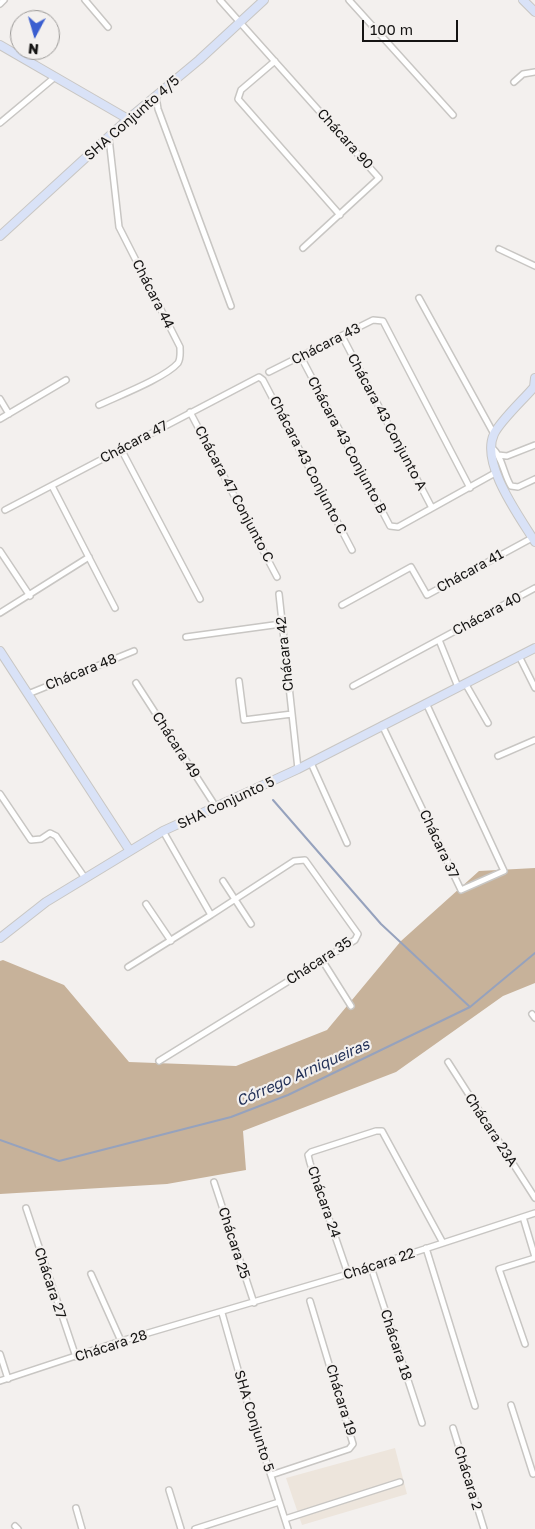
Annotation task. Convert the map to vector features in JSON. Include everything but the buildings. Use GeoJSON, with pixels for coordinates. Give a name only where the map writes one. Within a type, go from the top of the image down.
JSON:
{"type":"FeatureCollection","features":[{"type":"Feature","properties":{"kind":"street"},"geometry":{"type":"LineString","coordinates":[[0,4],[4,0]]}},
{"type":"Feature","properties":{"kind":"street"},"geometry":{"type":"LineString","coordinates":[[85,0],[108,27]]}},
{"type":"Feature","properties":{"kind":"street","name":"Chácara 90"},"geometry":{"type":"LineString","coordinates":[[220,0],[379,178],[303,248]]}},
{"type":"Feature","properties":{"kind":"street","name":"SHA Conjunto 4/5"},"geometry":{"type":"LineString","coordinates":[[0,236],[109,138],[128,118],[156,96],[264,0]]}},
{"type":"Feature","properties":{"kind":"street"},"geometry":{"type":"LineString","coordinates":[[350,0],[453,115]]}},
{"type":"Feature","properties":{"kind":"street"},"geometry":{"type":"LineString","coordinates":[[523,0],[534,9]]}},
{"type":"Feature","properties":{"kind":"street"},"geometry":{"type":"LineString","coordinates":[[0,45],[128,118]]}},
{"type":"Feature","properties":{"kind":"street"},"geometry":{"type":"LineString","coordinates":[[275,61],[241,90],[238,98],[340,215]]}},
{"type":"Feature","properties":{"kind":"street"},"geometry":{"type":"LineString","coordinates":[[514,82],[523,74],[535,72]]}},
{"type":"Feature","properties":{"kind":"street"},"geometry":{"type":"LineString","coordinates":[[0,123],[55,77]]}},
{"type":"Feature","properties":{"kind":"street"},"geometry":{"type":"LineString","coordinates":[[156,96],[158,109],[231,306]]}},
{"type":"Feature","properties":{"kind":"street","name":"Chácara 44"},"geometry":{"type":"LineString","coordinates":[[99,405],[147,383],[177,363],[180,356],[180,348],[119,227],[109,138]]}},
{"type":"Feature","properties":{"kind":"street"},"geometry":{"type":"LineString","coordinates":[[499,249],[535,266]]}},
{"type":"Feature","properties":{"kind":"street"},"geometry":{"type":"LineString","coordinates":[[419,298],[494,434]]}},
{"type":"Feature","properties":{"kind":"street","name":"Chácara 43"},"geometry":{"type":"LineString","coordinates":[[269,372],[372,320],[383,321],[470,488]]}},
{"type":"Feature","properties":{"kind":"street","name":"Chácara 43 Conjunto A"},"geometry":{"type":"LineString","coordinates":[[342,336],[432,508]]}},
{"type":"Feature","properties":{"kind":"street","name":"Chácara 43 Conjunto B"},"geometry":{"type":"LineString","coordinates":[[301,357],[390,526],[398,527],[432,508]]}},
{"type":"Feature","properties":{"kind":"street","name":"Chácara 47"},"geometry":{"type":"LineString","coordinates":[[5,510],[257,377],[263,380]]}},
{"type":"Feature","properties":{"kind":"street"},"geometry":{"type":"LineString","coordinates":[[534,540],[496,473],[492,448],[494,434],[534,387],[535,378]]}},
{"type":"Feature","properties":{"kind":"street"},"geometry":{"type":"LineString","coordinates":[[0,419],[66,380]]}},
{"type":"Feature","properties":{"kind":"street","name":"Chácara 43 Conjunto C"},"geometry":{"type":"LineString","coordinates":[[263,380],[352,550]]}},
{"type":"Feature","properties":{"kind":"street"},"geometry":{"type":"LineString","coordinates":[[0,399],[9,414]]}},
{"type":"Feature","properties":{"kind":"street","name":"Chácara 47 Conjunto C"},"geometry":{"type":"LineString","coordinates":[[190,412],[277,577]]}},
{"type":"Feature","properties":{"kind":"street"},"geometry":{"type":"LineString","coordinates":[[498,455],[507,456],[535,445]]}},
{"type":"Feature","properties":{"kind":"street"},"geometry":{"type":"LineString","coordinates":[[492,448],[498,455],[505,478],[511,486],[518,487],[535,479]]}},
{"type":"Feature","properties":{"kind":"street"},"geometry":{"type":"LineString","coordinates":[[121,449],[200,599]]}},
{"type":"Feature","properties":{"kind":"street"},"geometry":{"type":"LineString","coordinates":[[432,508],[496,473]]}},
{"type":"Feature","properties":{"kind":"street"},"geometry":{"type":"LineString","coordinates":[[52,486],[115,608]]}},
{"type":"Feature","properties":{"kind":"street","name":"Chácara 41"},"geometry":{"type":"LineString","coordinates":[[342,605],[411,567],[427,595],[534,540]]}},
{"type":"Feature","properties":{"kind":"street"},"geometry":{"type":"LineString","coordinates":[[0,551],[30,596]]}},
{"type":"Feature","properties":{"kind":"street"},"geometry":{"type":"LineString","coordinates":[[0,613],[30,596],[89,557]]}},
{"type":"Feature","properties":{"kind":"street","name":"Chácara 40"},"geometry":{"type":"LineString","coordinates":[[353,686],[535,588]]}},
{"type":"Feature","properties":{"kind":"street","name":"Chácara 42"},"geometry":{"type":"LineString","coordinates":[[279,594],[298,769]]}},
{"type":"Feature","properties":{"kind":"street"},"geometry":{"type":"LineString","coordinates":[[186,637],[282,624]]}},
{"type":"Feature","properties":{"kind":"street","name":"Chácara 40"},"geometry":{"type":"LineString","coordinates":[[438,640],[462,685],[488,723]]}},
{"type":"Feature","properties":{"kind":"street","name":"SHA Conjunto 5"},"geometry":{"type":"LineString","coordinates":[[130,851],[163,831],[311,763],[535,648]]}},
{"type":"Feature","properties":{"kind":"street","name":"Chácara 48"},"geometry":{"type":"LineString","coordinates":[[28,694],[134,651]]}},
{"type":"Feature","properties":{"kind":"street"},"geometry":{"type":"LineString","coordinates":[[0,652],[130,851],[46,902],[0,937]]}},
{"type":"Feature","properties":{"kind":"street"},"geometry":{"type":"LineString","coordinates":[[519,656],[535,688]]}},
{"type":"Feature","properties":{"kind":"street","name":"Chácara 49"},"geometry":{"type":"LineString","coordinates":[[136,682],[216,807]]}},
{"type":"Feature","properties":{"kind":"street"},"geometry":{"type":"LineString","coordinates":[[239,682],[244,720],[292,714]]}},
{"type":"Feature","properties":{"kind":"street","name":"Chácara 37"},"geometry":{"type":"LineString","coordinates":[[382,725],[461,890],[504,872],[426,703]]}},
{"type":"Feature","properties":{"kind":"street"},"geometry":{"type":"LineString","coordinates":[[498,756],[535,740]]}},
{"type":"Feature","properties":{"kind":"street"},"geometry":{"type":"LineString","coordinates":[[311,763],[347,843]]}},
{"type":"Feature","properties":{"kind":"street"},"geometry":{"type":"LineString","coordinates":[[0,794],[31,840],[41,839],[50,833],[56,836],[85,878]]}},
{"type":"Feature","properties":{"kind":"street"},"geometry":{"type":"LineString","coordinates":[[163,831],[212,915]]}},
{"type":"Feature","properties":{"kind":"street","name":"Chácara 35"},"geometry":{"type":"LineString","coordinates":[[128,967],[236,900],[294,861],[305,860],[358,934],[355,940],[159,1061]]}},
{"type":"Feature","properties":{"kind":"street"},"geometry":{"type":"LineString","coordinates":[[223,881],[251,924]]}},
{"type":"Feature","properties":{"kind":"street"},"geometry":{"type":"LineString","coordinates":[[146,904],[171,940]]}},
{"type":"Feature","properties":{"kind":"street"},"geometry":{"type":"LineString","coordinates":[[322,960],[351,1006]]}},
{"type":"Feature","properties":{"kind":"street","name":"Chácara 23A"},"geometry":{"type":"LineString","coordinates":[[448,1062],[535,1198]]}},
{"type":"Feature","properties":{"kind":"street","name":"Chácara 24"},"geometry":{"type":"LineString","coordinates":[[348,1274],[309,1158],[310,1153],[320,1149],[376,1131],[382,1131],[443,1243]]}},
{"type":"Feature","properties":{"kind":"street","name":"Chácara 25"},"geometry":{"type":"LineString","coordinates":[[214,1182],[254,1303]]}},
{"type":"Feature","properties":{"kind":"street","name":"Chácara 27"},"geometry":{"type":"LineString","coordinates":[[26,1208],[76,1357]]}},
{"type":"Feature","properties":{"kind":"street","name":"Chácara 22"},"geometry":{"type":"LineString","coordinates":[[222,1313],[371,1267],[535,1213]]}},
{"type":"Feature","properties":{"kind":"street"},"geometry":{"type":"LineString","coordinates":[[523,1217],[535,1258],[499,1269],[525,1344]]}},
{"type":"Feature","properties":{"kind":"street"},"geometry":{"type":"LineString","coordinates":[[426,1248],[475,1406]]}},
{"type":"Feature","properties":{"kind":"street","name":"Chácara 18"},"geometry":{"type":"LineString","coordinates":[[371,1267],[422,1424]]}},
{"type":"Feature","properties":{"kind":"street"},"geometry":{"type":"LineString","coordinates":[[91,1274],[121,1342]]}},
{"type":"Feature","properties":{"kind":"street","name":"Chácara 19"},"geometry":{"type":"LineString","coordinates":[[271,1475],[349,1449],[354,1444],[310,1301]]}},
{"type":"Feature","properties":{"kind":"street","name":"SHA Conjunto 5"},"geometry":{"type":"LineString","coordinates":[[222,1313],[246,1398],[288,1529]]}},
{"type":"Feature","properties":{"kind":"street","name":"Chácara 28"},"geometry":{"type":"LineString","coordinates":[[0,1381],[121,1342],[222,1313]]}},
{"type":"Feature","properties":{"kind":"street"},"geometry":{"type":"LineString","coordinates":[[0,1354],[8,1379]]}},
{"type":"Feature","properties":{"kind":"street"},"geometry":{"type":"LineString","coordinates":[[511,1405],[534,1475]]}},
{"type":"Feature","properties":{"kind":"street","name":"Chácara 2"},"geometry":{"type":"LineString","coordinates":[[453,1428],[484,1529]]}},
{"type":"Feature","properties":{"kind":"street"},"geometry":{"type":"LineString","coordinates":[[285,1519],[400,1482]]}},
{"type":"Feature","properties":{"kind":"street"},"geometry":{"type":"LineString","coordinates":[[168,1490],[180,1529]]}},
{"type":"Feature","properties":{"kind":"street"},"geometry":{"type":"LineString","coordinates":[[195,1529],[279,1502]]}},
{"type":"Feature","properties":{"kind":"street"},"geometry":{"type":"LineString","coordinates":[[76,1508],[82,1529]]}},
{"type":"Feature","properties":{"kind":"shaded area"},"geometry":{"type":"Polygon","coordinates":[[[535,868],[535,983],[503,996],[396,1072],[243,1131],[246,1170],[167,1184],[0,1194],[0,961],[3,960],[64,985],[129,1062],[236,1066],[327,1030],[401,941],[479,871],[535,868]]]}},
{"type":"Feature","properties":{"kind":"shaded area"},"geometry":{"type":"Polygon","coordinates":[[[395,1448],[407,1494],[302,1525],[286,1478],[395,1448]]]}},
{"type":"Feature","properties":{"kind":"waterway"},"geometry":{"type":"LineString","coordinates":[[273,800],[381,924],[470,1007]]}},
{"type":"Feature","properties":{"kind":"waterway","name":"Córrego Arniqueiras"},"geometry":{"type":"LineString","coordinates":[[0,1140],[59,1161],[231,1117],[288,1095],[470,1007],[535,953]]}}]}
